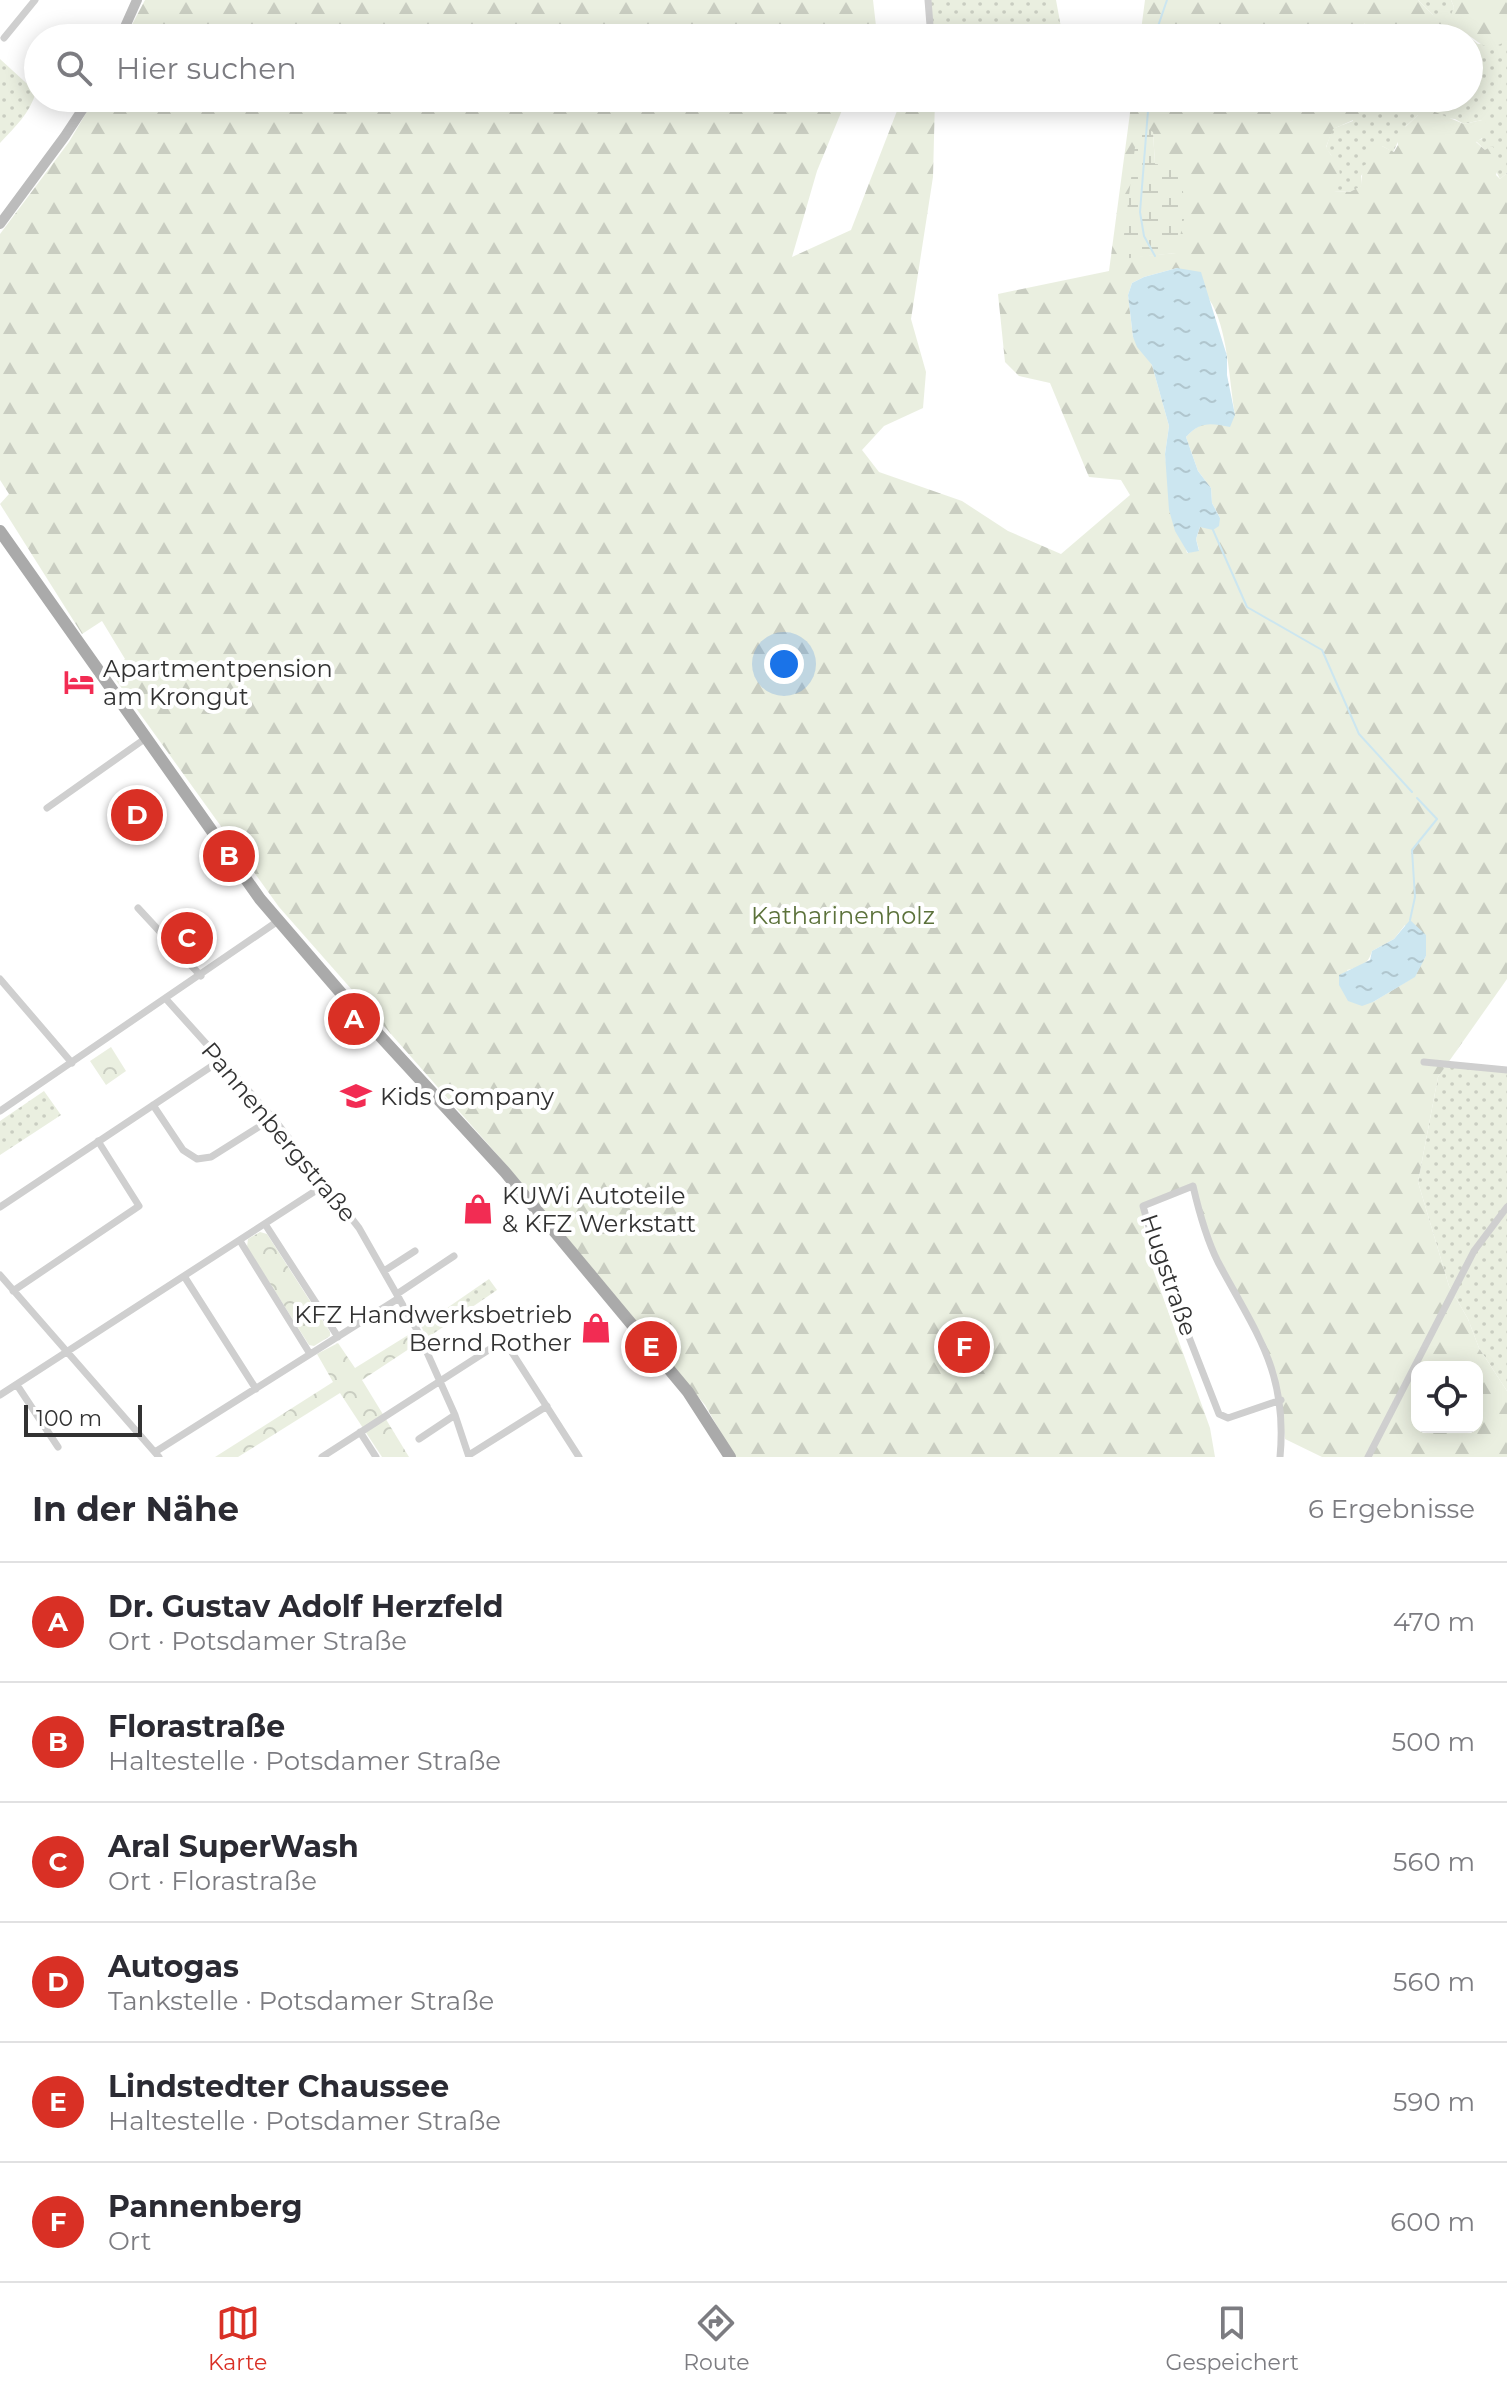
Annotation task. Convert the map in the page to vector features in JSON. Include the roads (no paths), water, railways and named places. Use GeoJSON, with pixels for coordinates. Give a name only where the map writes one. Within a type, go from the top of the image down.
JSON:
{"type":"FeatureCollection","features":[{"type":"Feature","properties":{"kind":"main road"},"geometry":{"type":"LineString","coordinates":[[0,531],[243,877],[278,921],[505,1172],[688,1392],[730,1457]]}},
{"type":"Feature","properties":{"kind":"street"},"geometry":{"type":"LineString","coordinates":[[4,38],[35,0]]}},
{"type":"Feature","properties":{"kind":"street"},"geometry":{"type":"LineString","coordinates":[[126,24],[137,0]]}},
{"type":"Feature","properties":{"kind":"street"},"geometry":{"type":"LineString","coordinates":[[928,0],[930,24]]}},
{"type":"Feature","properties":{"kind":"street"},"geometry":{"type":"LineString","coordinates":[[0,224],[81,112]]}},
{"type":"Feature","properties":{"kind":"street"},"geometry":{"type":"LineString","coordinates":[[47,808],[146,738]]}},
{"type":"Feature","properties":{"kind":"street"},"geometry":{"type":"LineString","coordinates":[[138,908],[201,976]]}},
{"type":"Feature","properties":{"kind":"street"},"geometry":{"type":"LineString","coordinates":[[0,1111],[278,921]]}},
{"type":"Feature","properties":{"kind":"street"},"geometry":{"type":"LineString","coordinates":[[0,979],[72,1063]]}},
{"type":"Feature","properties":{"kind":"street","name":"Pannenbergstraße"},"geometry":{"type":"LineString","coordinates":[[166,999],[273,1118],[359,1228],[398,1296],[441,1382],[469,1456]]}},
{"type":"Feature","properties":{"kind":"street"},"geometry":{"type":"LineString","coordinates":[[0,1207],[221,1060]]}},
{"type":"Feature","properties":{"kind":"street"},"geometry":{"type":"LineString","coordinates":[[1424,1062],[1507,1070]]}},
{"type":"Feature","properties":{"kind":"street"},"geometry":{"type":"LineString","coordinates":[[153,1105],[183,1150],[197,1159],[211,1157],[273,1118]]}},
{"type":"Feature","properties":{"kind":"street"},"geometry":{"type":"LineString","coordinates":[[13,1291],[139,1206],[98,1141]]}},
{"type":"Feature","properties":{"kind":"street"},"geometry":{"type":"LineString","coordinates":[[0,1395],[326,1184]]}},
{"type":"Feature","properties":{"kind":"street","name":"Hugstraße"},"geometry":{"type":"LineString","coordinates":[[1279,1457],[1281,1400],[1271,1365],[1255,1326],[1218,1261],[1203,1227],[1193,1186],[1143,1206],[1157,1255],[1219,1414],[1228,1418],[1281,1400]]}},
{"type":"Feature","properties":{"kind":"street"},"geometry":{"type":"LineString","coordinates":[[1368,1457],[1474,1251],[1507,1207]]}},
{"type":"Feature","properties":{"kind":"street"},"geometry":{"type":"LineString","coordinates":[[265,1224],[338,1337]]}},
{"type":"Feature","properties":{"kind":"street"},"geometry":{"type":"LineString","coordinates":[[240,1241],[310,1354]]}},
{"type":"Feature","properties":{"kind":"street"},"geometry":{"type":"LineString","coordinates":[[384,1271],[415,1251]]}},
{"type":"Feature","properties":{"kind":"street"},"geometry":{"type":"LineString","coordinates":[[0,1275],[157,1455],[338,1337],[454,1256]]}},
{"type":"Feature","properties":{"kind":"street"},"geometry":{"type":"LineString","coordinates":[[184,1276],[256,1389]]}},
{"type":"Feature","properties":{"kind":"street"},"geometry":{"type":"LineString","coordinates":[[322,1457],[504,1340],[579,1457]]}},
{"type":"Feature","properties":{"kind":"street"},"geometry":{"type":"LineString","coordinates":[[17,1385],[58,1447]]}},
{"type":"Feature","properties":{"kind":"street"},"geometry":{"type":"LineString","coordinates":[[469,1456],[547,1406]]}},
{"type":"Feature","properties":{"kind":"street"},"geometry":{"type":"LineString","coordinates":[[419,1439],[455,1415]]}},
{"type":"Feature","properties":{"kind":"street"},"geometry":{"type":"LineString","coordinates":[[360,1432],[376,1457]]}},
{"type":"Feature","properties":{"kind":"water"},"geometry":{"type":"Polygon","coordinates":[[[1177,268],[1201,272],[1227,356],[1227,375],[1235,415],[1230,427],[1206,424],[1186,437],[1198,471],[1211,488],[1212,503],[1220,518],[1219,526],[1213,530],[1200,527],[1196,539],[1199,551],[1188,553],[1175,531],[1169,510],[1165,454],[1169,426],[1152,365],[1133,337],[1128,295],[1132,283],[1177,268]]]}},
{"type":"Feature","properties":{"kind":"water"},"geometry":{"type":"Polygon","coordinates":[[[1410,920],[1426,935],[1426,956],[1415,977],[1362,1006],[1348,1001],[1339,985],[1339,975],[1370,960],[1372,951],[1394,939],[1410,920]]]}},
{"type":"Feature","properties":{"kind":"waterway"},"geometry":{"type":"LineString","coordinates":[[1159,24],[1167,0]]}},
{"type":"Feature","properties":{"kind":"waterway"},"geometry":{"type":"LineString","coordinates":[[1148,112],[1140,212],[1144,236],[1155,256]]}},
{"type":"Feature","properties":{"kind":"waterway"},"geometry":{"type":"LineString","coordinates":[[1213,530],[1247,607],[1322,650],[1359,734],[1412,792]]}},
{"type":"Feature","properties":{"kind":"waterway"},"geometry":{"type":"LineString","coordinates":[[1410,920],[1415,897],[1412,850],[1437,819],[1417,798]]}},
{"type":"Feature","properties":{"kind":"place","name":"Apartmentpension am Krongut"},"geometry":{"type":"Point","coordinates":[79,682]}},
{"type":"Feature","properties":{"kind":"place","name":"Autogas"},"geometry":{"type":"Point","coordinates":[137,815]}},
{"type":"Feature","properties":{"kind":"place","name":"Florastraße"},"geometry":{"type":"Point","coordinates":[229,856]}},
{"type":"Feature","properties":{"kind":"place","name":"Aral SuperWash"},"geometry":{"type":"Point","coordinates":[187,938]}},
{"type":"Feature","properties":{"kind":"place","name":"Dr. Gustav Adolf Herzfeld"},"geometry":{"type":"Point","coordinates":[354,1019]}},
{"type":"Feature","properties":{"kind":"place","name":"Kids Company"},"geometry":{"type":"Point","coordinates":[356,1096]}},
{"type":"Feature","properties":{"kind":"place","name":"KUWi Autoteile & KFZ Werkstatt"},"geometry":{"type":"Point","coordinates":[478,1209]}},
{"type":"Feature","properties":{"kind":"place","name":"KFZ Handwerksbetrieb Bernd Rother"},"geometry":{"type":"Point","coordinates":[596,1328]}},
{"type":"Feature","properties":{"kind":"place","name":"Lindstedter Chaussee"},"geometry":{"type":"Point","coordinates":[651,1347]}},
{"type":"Feature","properties":{"kind":"place","name":"Pannenberg"},"geometry":{"type":"Point","coordinates":[964,1347]}},
{"type":"Feature","properties":{"kind":"park label","name":"Katharinenholz"},"geometry":{"type":"Point","coordinates":[843,915]}}]}
